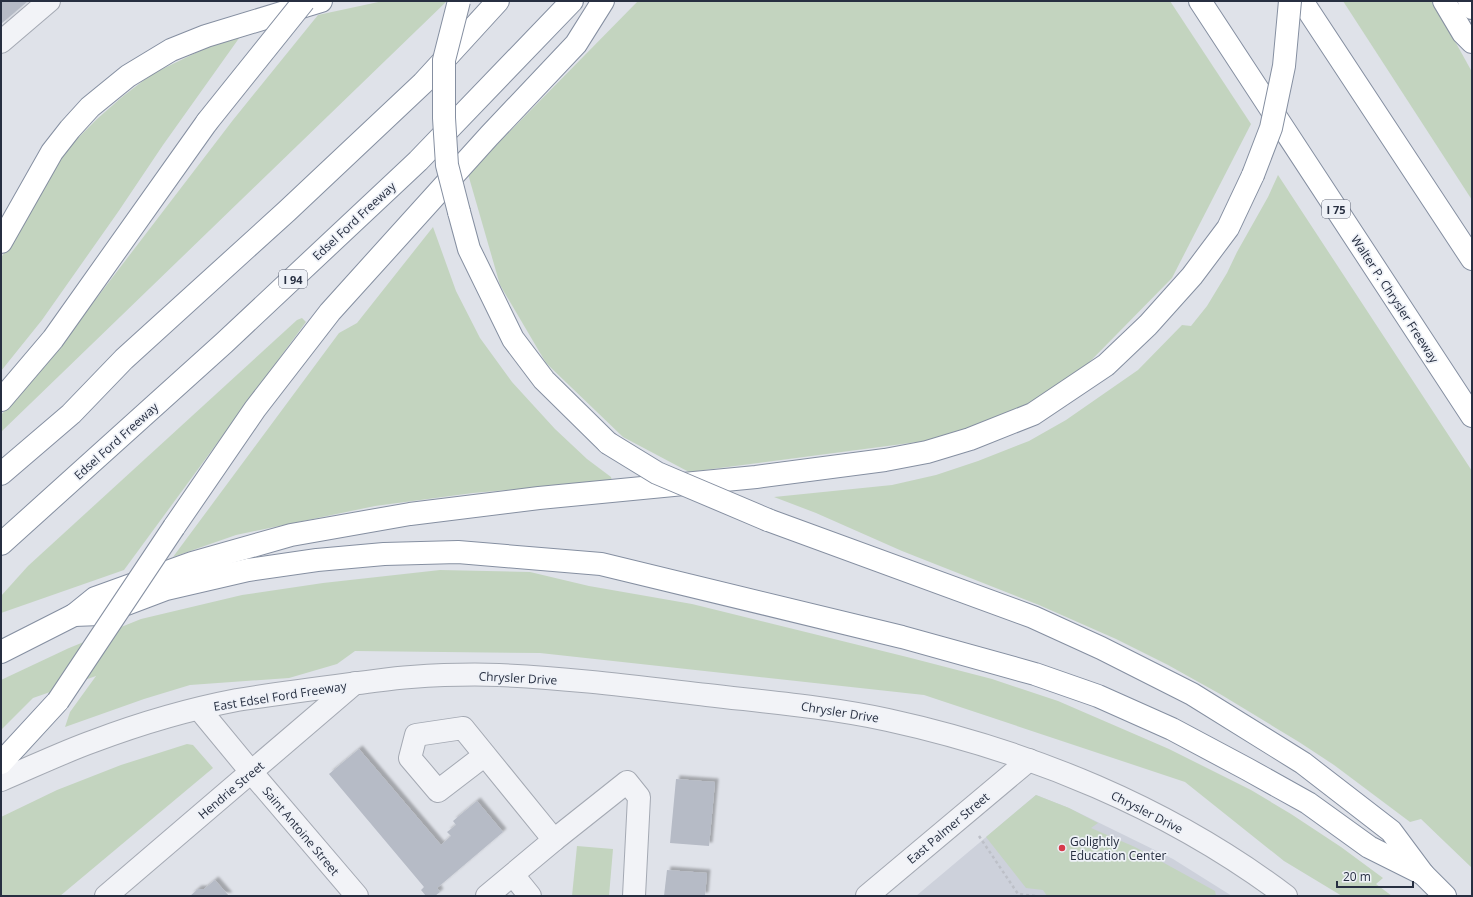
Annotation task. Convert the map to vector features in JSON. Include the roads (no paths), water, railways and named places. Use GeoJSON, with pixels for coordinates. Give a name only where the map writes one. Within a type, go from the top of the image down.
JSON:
{"type":"FeatureCollection","features":[{"type":"Feature","properties":{"kind":"highway"},"geometry":{"type":"LineString","coordinates":[[1,400],[53,339],[207,122],[288,1]]}},
{"type":"Feature","properties":{"kind":"highway"},"geometry":{"type":"LineString","coordinates":[[207,122],[304,1]]}},
{"type":"Feature","properties":{"kind":"highway"},"geometry":{"type":"LineString","coordinates":[[1,242],[56,146],[90,107],[128,76],[171,50],[206,36],[321,1]]}},
{"type":"Feature","properties":{"kind":"highway"},"geometry":{"type":"LineString","coordinates":[[459,1],[444,60],[444,118],[447,165],[470,249],[513,339],[544,380],[608,443],[658,473],[768,520],[1033,618],[1101,648],[1192,694],[1302,763],[1391,831],[1423,874],[1445,896]]}},
{"type":"Feature","properties":{"kind":"highway"},"geometry":{"type":"LineString","coordinates":[[1,474],[71,414],[124,359],[287,211],[423,83],[498,1]]}},
{"type":"Feature","properties":{"kind":"highway","name":"Edsel Ford Freeway"},"geometry":{"type":"LineString","coordinates":[[1,544],[224,344],[418,161],[572,1]]}},
{"type":"Feature","properties":{"kind":"highway"},"geometry":{"type":"LineString","coordinates":[[1,763],[58,701],[255,409],[330,312],[489,136],[576,44],[603,1]]}},
{"type":"Feature","properties":{"kind":"highway","name":"Walter P. Chrysler Freeway"},"geometry":{"type":"LineString","coordinates":[[1200,1],[1472,416]]}},
{"type":"Feature","properties":{"kind":"highway"},"geometry":{"type":"LineString","coordinates":[[1,652],[74,615],[95,598],[192,563],[291,535],[410,514],[539,498],[756,477],[885,460],[927,452],[970,439],[1032,414],[1112,360],[1148,325],[1192,276],[1228,228],[1253,175],[1271,128],[1284,66],[1290,1]]}},
{"type":"Feature","properties":{"kind":"highway"},"geometry":{"type":"LineString","coordinates":[[1302,1],[1472,259]]}},
{"type":"Feature","properties":{"kind":"highway"},"geometry":{"type":"LineString","coordinates":[[1444,1],[1463,33],[1472,42]]}},
{"type":"Feature","properties":{"kind":"highway"},"geometry":{"type":"LineString","coordinates":[[1468,1],[1472,8]]}},
{"type":"Feature","properties":{"kind":"highway"},"geometry":{"type":"LineString","coordinates":[[74,615],[100,614],[166,589],[248,570],[317,560],[384,554],[458,552],[601,564],[902,637],[1035,674],[1098,696],[1172,729],[1247,769],[1308,803],[1369,847],[1423,874]]}},
{"type":"Feature","properties":{"kind":"street"},"geometry":{"type":"LineString","coordinates":[[1,42],[49,1]]}},
{"type":"Feature","properties":{"kind":"street","name":"Chrysler Drive"},"geometry":{"type":"LineString","coordinates":[[355,683],[411,677],[497,675],[598,682],[814,708],[886,720],[956,736],[1029,760],[1092,784],[1143,808],[1204,842],[1263,879],[1286,896]]}},
{"type":"Feature","properties":{"kind":"street","name":"East Edsel Ford Freeway"},"geometry":{"type":"LineString","coordinates":[[1,780],[93,741],[173,716],[235,701],[305,689],[355,683]]}},
{"type":"Feature","properties":{"kind":"street","name":"Hendrie Street"},"geometry":{"type":"LineString","coordinates":[[106,896],[252,773],[355,683]]}},
{"type":"Feature","properties":{"kind":"street","name":"Saint Antoine Street"},"geometry":{"type":"LineString","coordinates":[[200,710],[356,896]]}},
{"type":"Feature","properties":{"kind":"street"},"geometry":{"type":"LineString","coordinates":[[485,755],[554,840]]}},
{"type":"Feature","properties":{"kind":"street","name":"East Palmer Street"},"geometry":{"type":"LineString","coordinates":[[867,896],[1029,760]]}},
{"type":"Feature","properties":{"kind":"street"},"geometry":{"type":"LineString","coordinates":[[487,896],[627,782],[640,797],[634,896]]}},
{"type":"Feature","properties":{"kind":"street"},"geometry":{"type":"LineString","coordinates":[[513,875],[530,896]]}},
{"type":"Feature","properties":{"kind":"place","name":"Golightly Education Center"},"geometry":{"type":"Point","coordinates":[1062,848]}}]}
